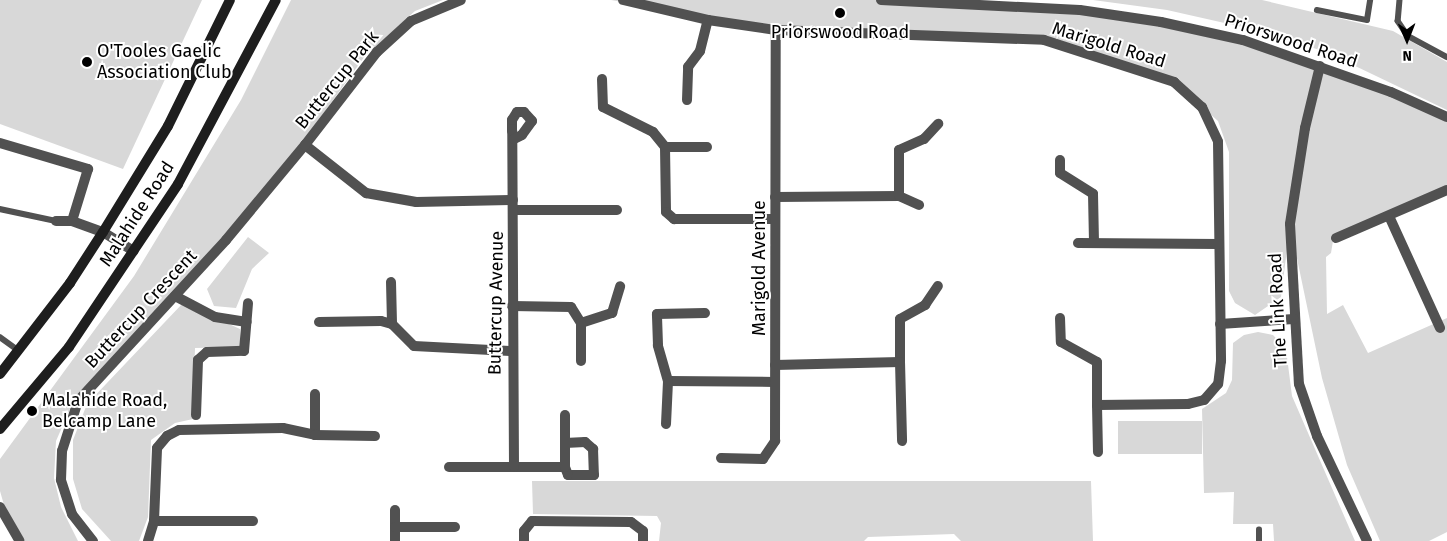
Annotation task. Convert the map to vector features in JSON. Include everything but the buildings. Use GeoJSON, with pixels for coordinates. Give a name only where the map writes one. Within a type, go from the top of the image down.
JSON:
{"type":"FeatureCollection","features":[{"type":"Feature","properties":{"kind":"main road","name":"Malahide Road"},"geometry":{"type":"LineString","coordinates":[[0,374],[70,284],[103,232],[168,126],[230,0]]}},
{"type":"Feature","properties":{"kind":"main road","name":"Malahide Road"},"geometry":{"type":"LineString","coordinates":[[0,430],[69,347],[178,184],[276,0]]}},
{"type":"Feature","properties":{"kind":"street","name":"Buttercup Park"},"geometry":{"type":"LineString","coordinates":[[461,0],[411,21],[377,52],[305,146],[366,193],[416,202],[616,210]]}},
{"type":"Feature","properties":{"kind":"street"},"geometry":{"type":"LineString","coordinates":[[623,0],[708,20],[776,30]]}},
{"type":"Feature","properties":{"kind":"street","name":"Priorswood Road"},"geometry":{"type":"LineString","coordinates":[[881,0],[1119,14],[1242,40],[1320,66],[1447,117]]}},
{"type":"Feature","properties":{"kind":"street"},"geometry":{"type":"LineString","coordinates":[[687,100],[688,66],[700,50],[708,20]]}},
{"type":"Feature","properties":{"kind":"street","name":"Marigold Avenue"},"geometry":{"type":"LineString","coordinates":[[720,458],[763,459],[775,441],[776,30]]}},
{"type":"Feature","properties":{"kind":"street","name":"Marigold Road"},"geometry":{"type":"LineString","coordinates":[[776,30],[1044,40],[1174,82],[1202,106],[1218,142],[1222,361],[1218,384],[1204,400],[1188,404],[1097,405]]}},
{"type":"Feature","properties":{"kind":"street","name":"The Link Road"},"geometry":{"type":"LineString","coordinates":[[1320,66],[1305,128],[1290,224],[1299,384],[1316,436],[1367,541]]}},
{"type":"Feature","properties":{"kind":"street"},"geometry":{"type":"LineString","coordinates":[[602,78],[603,107],[653,132],[665,147],[666,212],[674,219],[775,219]]}},
{"type":"Feature","properties":{"kind":"street"},"geometry":{"type":"LineString","coordinates":[[899,196],[899,150],[924,139],[938,124]]}},
{"type":"Feature","properties":{"kind":"street","name":"Buttercup Avenue"},"geometry":{"type":"LineString","coordinates":[[514,139],[511,351],[514,467]]}},
{"type":"Feature","properties":{"kind":"street"},"geometry":{"type":"LineString","coordinates":[[0,143],[88,169],[72,220]]}},
{"type":"Feature","properties":{"kind":"street","name":"Buttercup Crescent"},"geometry":{"type":"LineString","coordinates":[[93,541],[72,514],[61,480],[62,451],[69,421],[78,401],[175,296],[305,146]]}},
{"type":"Feature","properties":{"kind":"street"},"geometry":{"type":"LineString","coordinates":[[665,147],[706,147]]}},
{"type":"Feature","properties":{"kind":"street"},"geometry":{"type":"LineString","coordinates":[[1060,160],[1060,173],[1093,194],[1094,243]]}},
{"type":"Feature","properties":{"kind":"street"},"geometry":{"type":"LineString","coordinates":[[1336,238],[1447,190]]}},
{"type":"Feature","properties":{"kind":"street"},"geometry":{"type":"LineString","coordinates":[[775,197],[899,196],[919,205]]}},
{"type":"Feature","properties":{"kind":"street"},"geometry":{"type":"LineString","coordinates":[[1389,216],[1440,328]]}},
{"type":"Feature","properties":{"kind":"street"},"geometry":{"type":"LineString","coordinates":[[56,222],[72,220],[103,232],[134,251]]}},
{"type":"Feature","properties":{"kind":"street"},"geometry":{"type":"LineString","coordinates":[[1078,243],[1219,244]]}},
{"type":"Feature","properties":{"kind":"street"},"geometry":{"type":"LineString","coordinates":[[391,282],[392,324]]}},
{"type":"Feature","properties":{"kind":"street"},"geometry":{"type":"LineString","coordinates":[[581,323],[612,313],[620,286]]}},
{"type":"Feature","properties":{"kind":"street"},"geometry":{"type":"LineString","coordinates":[[902,441],[900,319],[925,305],[938,286]]}},
{"type":"Feature","properties":{"kind":"street"},"geometry":{"type":"LineString","coordinates":[[175,296],[215,318],[247,322]]}},
{"type":"Feature","properties":{"kind":"street"},"geometry":{"type":"LineString","coordinates":[[196,415],[198,360],[207,352],[244,350],[248,303]]}},
{"type":"Feature","properties":{"kind":"street"},"geometry":{"type":"LineString","coordinates":[[512,306],[571,307],[581,323],[581,361]]}},
{"type":"Feature","properties":{"kind":"street"},"geometry":{"type":"LineString","coordinates":[[666,424],[668,380],[658,345],[658,314],[705,313]]}},
{"type":"Feature","properties":{"kind":"street"},"geometry":{"type":"LineString","coordinates":[[1060,318],[1061,342],[1097,362],[1098,452]]}},
{"type":"Feature","properties":{"kind":"street"},"geometry":{"type":"LineString","coordinates":[[1220,324],[1294,319]]}},
{"type":"Feature","properties":{"kind":"street"},"geometry":{"type":"LineString","coordinates":[[319,322],[380,321],[392,324],[414,346],[511,351]]}},
{"type":"Feature","properties":{"kind":"street"},"geometry":{"type":"LineString","coordinates":[[775,365],[900,362]]}},
{"type":"Feature","properties":{"kind":"street"},"geometry":{"type":"LineString","coordinates":[[668,380],[775,382]]}},
{"type":"Feature","properties":{"kind":"street"},"geometry":{"type":"LineString","coordinates":[[315,394],[315,435]]}},
{"type":"Feature","properties":{"kind":"street"},"geometry":{"type":"LineString","coordinates":[[565,415],[565,443],[565,468],[568,475],[594,475],[593,449],[586,442],[565,443]]}},
{"type":"Feature","properties":{"kind":"street"},"geometry":{"type":"LineString","coordinates":[[148,541],[154,521],[157,448],[167,436],[179,430],[199,428],[283,428],[315,435],[375,436]]}},
{"type":"Feature","properties":{"kind":"street"},"geometry":{"type":"LineString","coordinates":[[449,467],[565,468]]}},
{"type":"Feature","properties":{"kind":"street"},"geometry":{"type":"LineString","coordinates":[[0,507],[20,541]]}},
{"type":"Feature","properties":{"kind":"street"},"geometry":{"type":"LineString","coordinates":[[395,510],[395,541]]}},
{"type":"Feature","properties":{"kind":"street"},"geometry":{"type":"LineString","coordinates":[[154,521],[253,521]]}},
{"type":"Feature","properties":{"kind":"street"},"geometry":{"type":"LineString","coordinates":[[524,541],[524,531],[532,521],[631,522],[643,531],[643,541]]}},
{"type":"Feature","properties":{"kind":"street"},"geometry":{"type":"LineString","coordinates":[[395,527],[455,527]]}},
{"type":"Feature","properties":{"kind":"lane"},"geometry":{"type":"LineString","coordinates":[[1317,10],[1367,20],[1370,0]]}},
{"type":"Feature","properties":{"kind":"lane"},"geometry":{"type":"LineString","coordinates":[[1400,0],[1398,21],[1408,36],[1447,57]]}},
{"type":"Feature","properties":{"kind":"lane"},"geometry":{"type":"LineString","coordinates":[[0,209],[56,222]]}},
{"type":"Feature","properties":{"kind":"lane"},"geometry":{"type":"LineString","coordinates":[[0,337],[18,350]]}},
{"type":"Feature","properties":{"kind":"lane"},"geometry":{"type":"LineString","coordinates":[[1258,530],[1258,541]]}},
{"type":"Feature","properties":{"kind":"shaded area","name":"O'Tooles Gaelic Association Club"},"geometry":{"type":"Polygon","coordinates":[[[0,0],[202,0],[123,169],[0,124],[0,0]]]}},
{"type":"Feature","properties":{"kind":"shaded area"},"geometry":{"type":"Polygon","coordinates":[[[291,0],[443,0],[415,11],[365,56],[273,183],[70,409],[56,441],[54,478],[61,507],[78,541],[25,541],[4,505],[0,491],[0,459],[134,276],[241,100],[291,0]]]}},
{"type":"Feature","properties":{"kind":"shaded area"},"geometry":{"type":"Polygon","coordinates":[[[611,0],[875,0],[1098,11],[1243,40],[1447,118],[1447,191],[1334,235],[1331,253],[1326,257],[1327,314],[1343,305],[1368,353],[1447,318],[1447,532],[1429,541],[1380,541],[1347,465],[1322,378],[1290,225],[1281,297],[1255,315],[1235,303],[1229,291],[1229,152],[1218,121],[1174,82],[1045,40],[776,30],[611,0]]]}},
{"type":"Feature","properties":{"kind":"shaded area"},"geometry":{"type":"Polygon","coordinates":[[[1093,0],[1262,0],[1393,31],[1447,62],[1447,110],[1326,52],[1260,31],[1167,10],[1093,0]]]}},
{"type":"Feature","properties":{"kind":"shaded area"},"geometry":{"type":"Polygon","coordinates":[[[248,237],[269,253],[252,269],[236,308],[214,306],[207,289],[248,237]]]}},
{"type":"Feature","properties":{"kind":"shaded area"},"geometry":{"type":"Polygon","coordinates":[[[183,303],[240,329],[240,347],[195,348],[193,419],[175,423],[151,440],[148,517],[139,541],[111,541],[82,509],[73,479],[73,440],[87,404],[183,303]]]}},
{"type":"Feature","properties":{"kind":"shaded area"},"geometry":{"type":"Polygon","coordinates":[[[1258,332],[1273,335],[1286,349],[1292,396],[1355,541],[1274,541],[1273,524],[1233,524],[1234,492],[1204,493],[1202,409],[1226,393],[1232,380],[1233,343],[1244,335],[1258,332]]]}},
{"type":"Feature","properties":{"kind":"shaded area"},"geometry":{"type":"Polygon","coordinates":[[[1118,421],[1202,421],[1202,454],[1118,454],[1118,421]]]}},
{"type":"Feature","properties":{"kind":"shaded area"},"geometry":{"type":"Polygon","coordinates":[[[532,481],[1091,481],[1093,541],[961,541],[954,534],[868,537],[864,541],[659,541],[661,523],[657,516],[533,514],[532,481]]]}},
{"type":"Feature","properties":{"kind":"place","name":"Priorswood Road"},"geometry":{"type":"Point","coordinates":[840,13]}},
{"type":"Feature","properties":{"kind":"place","name":"O'Tooles Gaelic Association Club"},"geometry":{"type":"Point","coordinates":[87,62]}},
{"type":"Feature","properties":{"kind":"place","name":"Malahide Road, Belcamp Lane"},"geometry":{"type":"Point","coordinates":[32,411]}}]}
